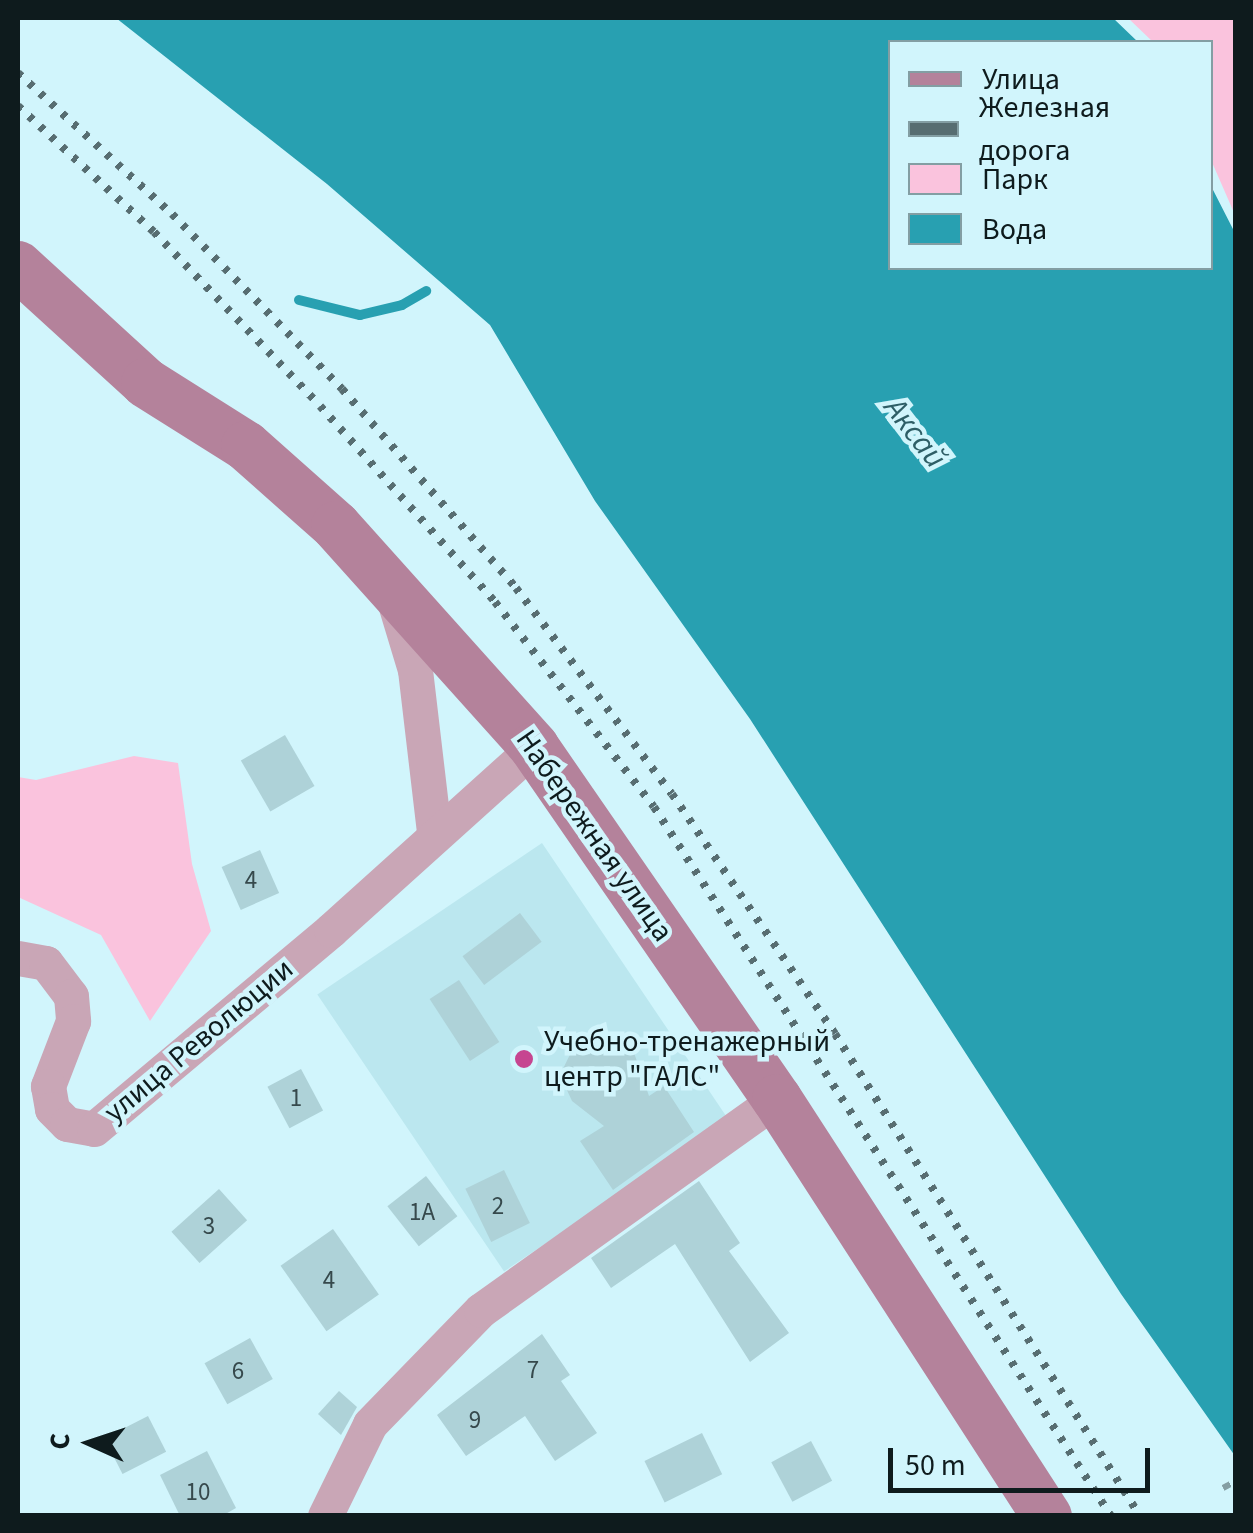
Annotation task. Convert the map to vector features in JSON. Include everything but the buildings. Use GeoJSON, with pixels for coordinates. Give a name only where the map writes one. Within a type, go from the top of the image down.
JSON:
{"type":"FeatureCollection","features":[{"type":"Feature","properties":{"kind":"street","name":"Набережная улица"},"geometry":{"type":"LineString","coordinates":[[18,266],[146,383],[246,446],[389,584],[534,747],[777,1099],[1048,1516]]}},
{"type":"Feature","properties":{"kind":"street"},"geometry":{"type":"LineString","coordinates":[[389,584],[414,670],[434,831]]}},
{"type":"Feature","properties":{"kind":"street","name":"улица Революции"},"geometry":{"type":"LineString","coordinates":[[18,958],[46,964],[71,996],[72,1021],[48,1086],[52,1109],[67,1124],[94,1130],[332,930],[434,831],[534,747]]}},
{"type":"Feature","properties":{"kind":"street"},"geometry":{"type":"LineString","coordinates":[[325,1516],[370,1424],[481,1310],[777,1099]]}},
{"type":"Feature","properties":{"kind":"path"},"geometry":{"type":"LineString","coordinates":[[1223,1488],[1236,1481]]}},
{"type":"Feature","properties":{"kind":"shaded area","name":"Учебно-тренажерный центр \"ГАЛС\""},"geometry":{"type":"Polygon","coordinates":[[[542,843],[729,1120],[504,1271],[317,995],[542,843]]]}},
{"type":"Feature","properties":{"kind":"green space"},"geometry":{"type":"Polygon","coordinates":[[[1128,18],[1235,18],[1235,215],[1213,165],[1213,40],[1151,40],[1128,18]]]}},
{"type":"Feature","properties":{"kind":"green space"},"geometry":{"type":"Polygon","coordinates":[[[134,756],[178,763],[192,864],[211,931],[150,1021],[101,935],[18,897],[18,777],[36,780],[134,756]]]}},
{"type":"Feature","properties":{"kind":"water","name":"Аксай"},"geometry":{"type":"Polygon","coordinates":[[[116,18],[1113,18],[1136,40],[888,40],[888,270],[1213,270],[1213,190],[1235,233],[1235,1456],[1121,1294],[750,719],[595,501],[490,325],[327,184],[116,18]]]}},
{"type":"Feature","properties":{"kind":"waterway"},"geometry":{"type":"LineString","coordinates":[[299,300],[360,315],[402,305],[426,291]]}},
{"type":"Feature","properties":{"kind":"railway"},"geometry":{"type":"LineString","coordinates":[[18,73],[172,214],[342,389],[516,588],[672,794],[835,1034],[1140,1516]]}},
{"type":"Feature","properties":{"kind":"railway"},"geometry":{"type":"LineString","coordinates":[[18,106],[154,232],[320,406],[495,602],[654,807],[1111,1516]]}},
{"type":"Feature","properties":{"kind":"place","name":"Учебно-тренажерный центр \"ГАЛС\""},"geometry":{"type":"Point","coordinates":[524,1059]}}]}
